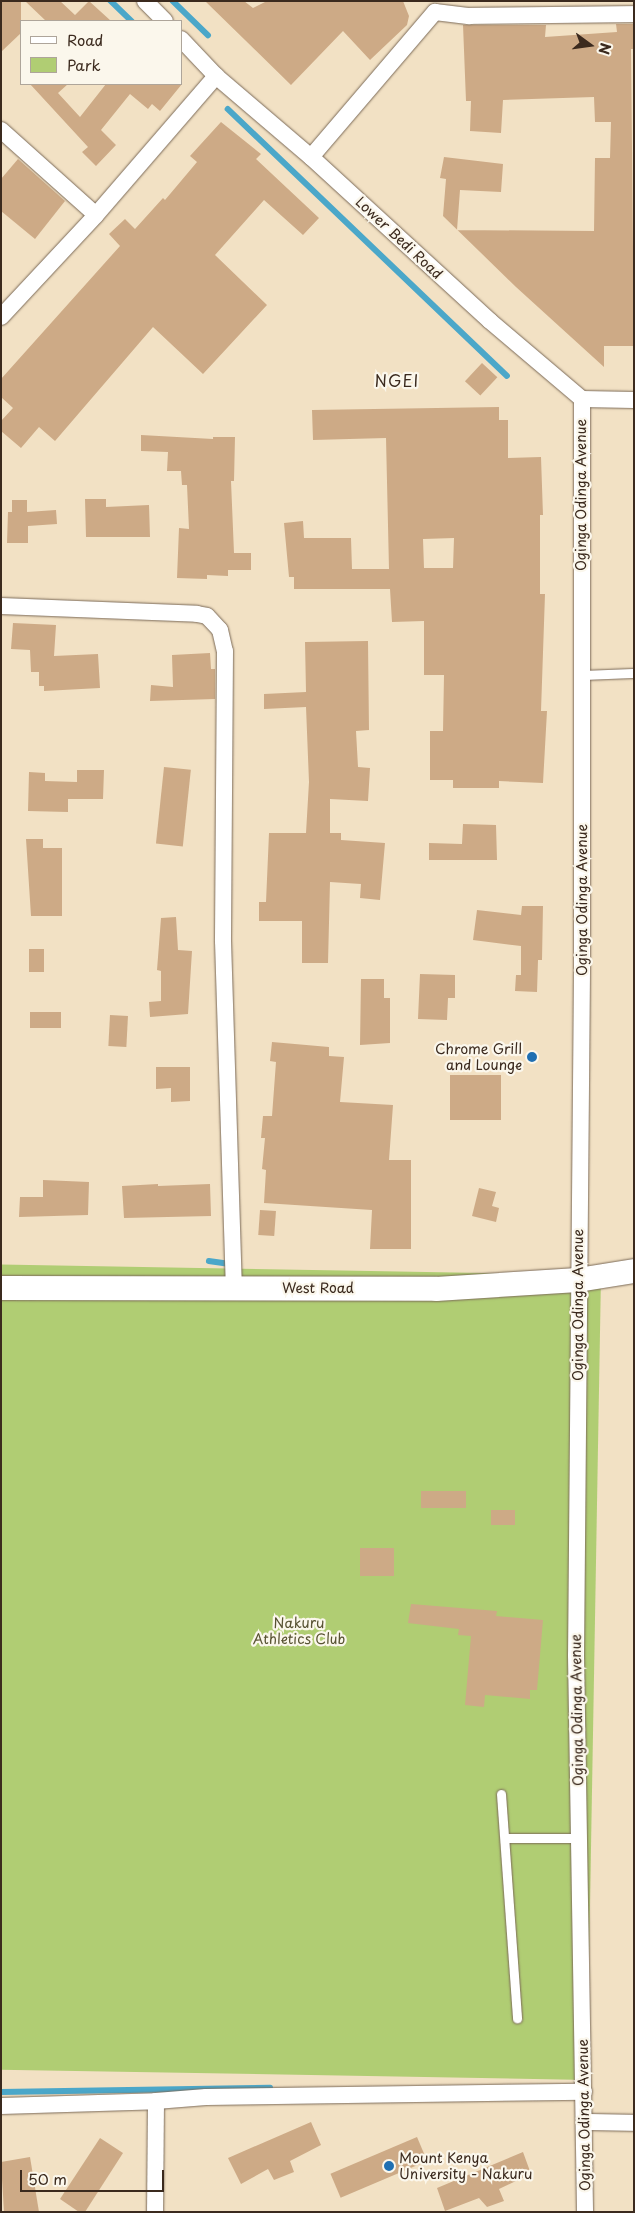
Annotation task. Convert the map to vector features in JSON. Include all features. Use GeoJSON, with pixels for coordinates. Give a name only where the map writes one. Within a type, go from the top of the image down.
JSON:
{"type":"FeatureCollection","features":[{"type":"Feature","properties":{"kind":"street"},"geometry":{"type":"LineString","coordinates":[[146,1],[164,20]]}},
{"type":"Feature","properties":{"kind":"street"},"geometry":{"type":"LineString","coordinates":[[311,157],[429,7],[470,16],[634,14]]}},
{"type":"Feature","properties":{"kind":"street","name":"Lower Bedi Road"},"geometry":{"type":"LineString","coordinates":[[182,40],[216,76],[311,157],[490,321],[582,399]]}},
{"type":"Feature","properties":{"kind":"street"},"geometry":{"type":"LineString","coordinates":[[1,317],[96,215],[216,76]]}},
{"type":"Feature","properties":{"kind":"street"},"geometry":{"type":"LineString","coordinates":[[1,130],[96,215]]}},
{"type":"Feature","properties":{"kind":"street"},"geometry":{"type":"LineString","coordinates":[[582,399],[634,400]]}},
{"type":"Feature","properties":{"kind":"street","name":"Oginga Odinga Avenue"},"geometry":{"type":"LineString","coordinates":[[582,399],[578,1280],[579,1838],[585,2212]]}},
{"type":"Feature","properties":{"kind":"street"},"geometry":{"type":"LineString","coordinates":[[1,606],[197,614],[207,616],[220,630],[225,651],[223,941],[234,1288]]}},
{"type":"Feature","properties":{"kind":"street","name":"West Road"},"geometry":{"type":"LineString","coordinates":[[1,1288],[436,1288],[578,1280],[634,1271]]}},
{"type":"Feature","properties":{"kind":"street"},"geometry":{"type":"LineString","coordinates":[[1,2106],[156,2101],[206,2097],[584,2092]]}},
{"type":"Feature","properties":{"kind":"street"},"geometry":{"type":"LineString","coordinates":[[155,2212],[156,2101]]}},
{"type":"Feature","properties":{"kind":"street"},"geometry":{"type":"LineString","coordinates":[[584,2122],[634,2123]]}},
{"type":"Feature","properties":{"kind":"lane"},"geometry":{"type":"LineString","coordinates":[[581,675],[634,673]]}},
{"type":"Feature","properties":{"kind":"lane"},"geometry":{"type":"LineString","coordinates":[[501,1794],[517,2018]]}},
{"type":"Feature","properties":{"kind":"lane"},"geometry":{"type":"LineString","coordinates":[[504,1838],[579,1838]]}},
{"type":"Feature","properties":{"kind":"green space","name":"Nakuru Athletics Club"},"geometry":{"type":"Polygon","coordinates":[[[1,1265],[601,1275],[587,2080],[1,2070],[1,1265]]]}},
{"type":"Feature","properties":{"kind":"building"},"geometry":{"type":"Polygon","coordinates":[[[1,1],[21,1],[20,34],[1,52],[1,1]]]}},
{"type":"Feature","properties":{"kind":"building"},"geometry":{"type":"Polygon","coordinates":[[[25,1],[60,1],[75,15],[89,1],[110,20],[45,20],[25,1]]]}},
{"type":"Feature","properties":{"kind":"building"},"geometry":{"type":"Polygon","coordinates":[[[205,1],[244,1],[253,8],[267,1],[403,1],[409,16],[407,25],[370,60],[343,31],[291,85],[205,1]]]}},
{"type":"Feature","properties":{"kind":"building"},"geometry":{"type":"Polygon","coordinates":[[[616,24],[634,24],[634,49],[631,49],[634,346],[604,346],[604,367],[457,230],[594,231],[595,158],[610,158],[611,122],[595,122],[594,97],[503,100],[501,133],[470,131],[471,101],[466,101],[463,25],[546,25],[545,37],[617,32],[616,24]]]}},
{"type":"Feature","properties":{"kind":"building"},"geometry":{"type":"Polygon","coordinates":[[[31,85],[67,85],[58,93],[80,117],[105,85],[181,85],[160,111],[152,104],[148,109],[130,94],[101,130],[116,145],[96,166],[82,152],[88,147],[31,85]]]}},
{"type":"Feature","properties":{"kind":"building"},"geometry":{"type":"Polygon","coordinates":[[[221,122],[261,154],[256,159],[319,218],[303,235],[264,200],[215,255],[267,305],[203,374],[153,327],[55,441],[39,427],[21,448],[1,431],[1,421],[13,408],[1,397],[1,379],[120,246],[109,234],[125,219],[135,229],[163,198],[165,200],[197,162],[190,156],[221,122]]]}},
{"type":"Feature","properties":{"kind":"building"},"geometry":{"type":"Polygon","coordinates":[[[444,157],[503,164],[501,192],[460,190],[457,230],[443,216],[446,179],[440,178],[444,157]]]}},
{"type":"Feature","properties":{"kind":"building"},"geometry":{"type":"Polygon","coordinates":[[[18,159],[65,201],[35,239],[1,211],[1,179],[18,159]]]}},
{"type":"Feature","properties":{"kind":"building"},"geometry":{"type":"Polygon","coordinates":[[[482,363],[497,377],[480,396],[465,381],[482,363]]]}},
{"type":"Feature","properties":{"kind":"building"},"geometry":{"type":"Polygon","coordinates":[[[499,407],[499,420],[508,420],[508,458],[541,457],[543,515],[540,515],[540,594],[545,594],[541,711],[547,711],[543,783],[499,781],[499,788],[453,788],[453,780],[430,780],[430,731],[443,731],[444,675],[424,675],[424,621],[392,622],[390,589],[294,589],[294,577],[289,577],[284,523],[303,521],[304,538],[351,538],[352,569],[389,569],[386,438],[313,440],[312,410],[499,407]],[[454,538],[423,539],[424,568],[453,568],[454,538]]]}},
{"type":"Feature","properties":{"kind":"building"},"geometry":{"type":"Polygon","coordinates":[[[141,435],[213,439],[213,437],[235,437],[234,481],[231,481],[234,553],[251,553],[251,570],[228,570],[228,576],[207,575],[207,579],[177,578],[179,528],[189,529],[187,485],[182,485],[181,471],[167,471],[168,452],[141,451],[141,435]]]}},
{"type":"Feature","properties":{"kind":"building"},"geometry":{"type":"Polygon","coordinates":[[[85,499],[106,499],[106,507],[149,505],[150,537],[86,537],[85,499]]]}},
{"type":"Feature","properties":{"kind":"building"},"geometry":{"type":"Polygon","coordinates":[[[12,500],[27,500],[27,512],[56,510],[57,524],[28,526],[28,543],[7,543],[8,512],[12,512],[12,500]]]}},
{"type":"Feature","properties":{"kind":"building"},"geometry":{"type":"Polygon","coordinates":[[[13,623],[56,625],[54,656],[98,654],[100,688],[44,691],[44,686],[39,686],[39,672],[31,672],[30,650],[11,649],[13,623]]]}},
{"type":"Feature","properties":{"kind":"building"},"geometry":{"type":"Polygon","coordinates":[[[368,641],[369,730],[356,731],[358,767],[370,768],[368,801],[330,799],[330,833],[341,833],[341,840],[385,843],[380,900],[360,898],[361,884],[330,882],[328,963],[302,963],[302,921],[259,921],[259,902],[266,902],[269,833],[306,833],[309,782],[306,707],[264,709],[264,694],[306,692],[305,642],[368,641]]]}},
{"type":"Feature","properties":{"kind":"building"},"geometry":{"type":"Polygon","coordinates":[[[210,653],[211,669],[215,669],[215,699],[150,701],[151,685],[173,687],[172,655],[210,653]]]}},
{"type":"Feature","properties":{"kind":"building"},"geometry":{"type":"Polygon","coordinates":[[[164,767],[191,770],[183,846],[156,844],[164,767]]]}},
{"type":"Feature","properties":{"kind":"building"},"geometry":{"type":"Polygon","coordinates":[[[77,770],[104,770],[103,799],[68,799],[68,812],[28,811],[29,772],[45,773],[45,781],[77,782],[77,770]]]}},
{"type":"Feature","properties":{"kind":"building"},"geometry":{"type":"Polygon","coordinates":[[[463,824],[496,825],[497,860],[429,860],[429,843],[462,844],[463,824]]]}},
{"type":"Feature","properties":{"kind":"building"},"geometry":{"type":"Polygon","coordinates":[[[26,839],[43,839],[43,848],[62,848],[62,916],[31,916],[26,839]]]}},
{"type":"Feature","properties":{"kind":"building"},"geometry":{"type":"Polygon","coordinates":[[[522,906],[543,906],[542,960],[538,960],[537,992],[515,991],[516,975],[521,975],[521,946],[473,940],[477,910],[521,915],[522,906]]]}},
{"type":"Feature","properties":{"kind":"building"},"geometry":{"type":"Polygon","coordinates":[[[176,917],[178,950],[192,951],[188,1014],[150,1017],[149,1002],[161,1001],[161,971],[157,970],[161,918],[176,917]]]}},
{"type":"Feature","properties":{"kind":"building"},"geometry":{"type":"Polygon","coordinates":[[[29,949],[44,949],[44,972],[29,972],[29,949]]]}},
{"type":"Feature","properties":{"kind":"building"},"geometry":{"type":"Polygon","coordinates":[[[420,974],[455,975],[455,998],[448,998],[447,1020],[418,1019],[420,974]]]}},
{"type":"Feature","properties":{"kind":"building"},"geometry":{"type":"Polygon","coordinates":[[[361,979],[384,979],[384,998],[390,998],[390,1043],[360,1045],[361,979]]]}},
{"type":"Feature","properties":{"kind":"building"},"geometry":{"type":"Polygon","coordinates":[[[30,1012],[61,1012],[61,1028],[30,1028],[30,1012]]]}},
{"type":"Feature","properties":{"kind":"building"},"geometry":{"type":"Polygon","coordinates":[[[110,1015],[128,1016],[126,1047],[108,1046],[110,1015]]]}},
{"type":"Feature","properties":{"kind":"building"},"geometry":{"type":"Polygon","coordinates":[[[272,1042],[329,1047],[329,1056],[344,1057],[340,1102],[393,1105],[389,1160],[411,1160],[411,1249],[370,1249],[372,1210],[264,1203],[266,1170],[262,1169],[265,1138],[261,1138],[263,1116],[272,1116],[276,1062],[270,1061],[272,1042]]]}},
{"type":"Feature","properties":{"kind":"building"},"geometry":{"type":"Polygon","coordinates":[[[156,1067],[190,1067],[190,1101],[171,1102],[171,1088],[156,1089],[156,1067]]]}},
{"type":"Feature","properties":{"kind":"building"},"geometry":{"type":"Polygon","coordinates":[[[450,1075],[501,1075],[501,1120],[450,1120],[450,1075]]]}},
{"type":"Feature","properties":{"kind":"building"},"geometry":{"type":"Polygon","coordinates":[[[43,1180],[89,1182],[88,1215],[19,1217],[20,1197],[43,1197],[43,1180]]]}},
{"type":"Feature","properties":{"kind":"building"},"geometry":{"type":"Polygon","coordinates":[[[158,1184],[158,1186],[210,1184],[211,1216],[124,1218],[122,1186],[158,1184]]]}},
{"type":"Feature","properties":{"kind":"building"},"geometry":{"type":"Polygon","coordinates":[[[479,1188],[496,1192],[492,1206],[499,1208],[496,1222],[472,1216],[479,1188]]]}},
{"type":"Feature","properties":{"kind":"building"},"geometry":{"type":"Polygon","coordinates":[[[260,1210],[276,1211],[274,1236],[258,1235],[260,1210]]]}},
{"type":"Feature","properties":{"kind":"building"},"geometry":{"type":"Polygon","coordinates":[[[421,1491],[466,1491],[466,1508],[421,1508],[421,1491]]]}},
{"type":"Feature","properties":{"kind":"building"},"geometry":{"type":"Polygon","coordinates":[[[491,1510],[515,1510],[515,1525],[491,1525],[491,1510]]]}},
{"type":"Feature","properties":{"kind":"building"},"geometry":{"type":"Polygon","coordinates":[[[360,1548],[394,1548],[394,1576],[360,1576],[360,1548]]]}},
{"type":"Feature","properties":{"kind":"building"},"geometry":{"type":"Polygon","coordinates":[[[411,1604],[497,1611],[496,1616],[543,1620],[537,1690],[530,1690],[530,1699],[485,1695],[484,1707],[465,1705],[471,1636],[458,1635],[459,1629],[408,1623],[411,1604]]]}},
{"type":"Feature","properties":{"kind":"building"},"geometry":{"type":"Polygon","coordinates":[[[311,2122],[321,2145],[290,2161],[294,2172],[274,2180],[268,2169],[241,2184],[228,2158],[311,2122]]]}},
{"type":"Feature","properties":{"kind":"building"},"geometry":{"type":"Polygon","coordinates":[[[417,2137],[427,2161],[341,2198],[330,2174],[417,2137]]]}},
{"type":"Feature","properties":{"kind":"building"},"geometry":{"type":"Polygon","coordinates":[[[100,2138],[123,2153],[85,2212],[79,2212],[60,2199],[100,2138]]]}},
{"type":"Feature","properties":{"kind":"building"},"geometry":{"type":"Polygon","coordinates":[[[523,2152],[531,2174],[499,2189],[504,2201],[487,2207],[479,2198],[445,2211],[437,2188],[523,2152]]]}},
{"type":"Feature","properties":{"kind":"building"},"geometry":{"type":"Polygon","coordinates":[[[30,2157],[39,2212],[4,2212],[1,2162],[30,2157]]]}},
{"type":"Feature","properties":{"kind":"waterway"},"geometry":{"type":"LineString","coordinates":[[111,1],[131,20]]}},
{"type":"Feature","properties":{"kind":"waterway"},"geometry":{"type":"LineString","coordinates":[[173,1],[208,35]]}},
{"type":"Feature","properties":{"kind":"waterway"},"geometry":{"type":"LineString","coordinates":[[228,109],[507,376]]}},
{"type":"Feature","properties":{"kind":"waterway"},"geometry":{"type":"LineString","coordinates":[[209,1261],[230,1264]]}},
{"type":"Feature","properties":{"kind":"waterway"},"geometry":{"type":"LineString","coordinates":[[1,2092],[270,2088]]}},
{"type":"Feature","properties":{"kind":"place","name":"Chrome Grill and Lounge"},"geometry":{"type":"Point","coordinates":[532,1057]}},
{"type":"Feature","properties":{"kind":"place","name":"Mount Kenya University - Nakuru"},"geometry":{"type":"Point","coordinates":[389,2166]}},
{"type":"Feature","properties":{"kind":"district","name":"NGEI"},"geometry":{"type":"Point","coordinates":[397,380]}}]}
